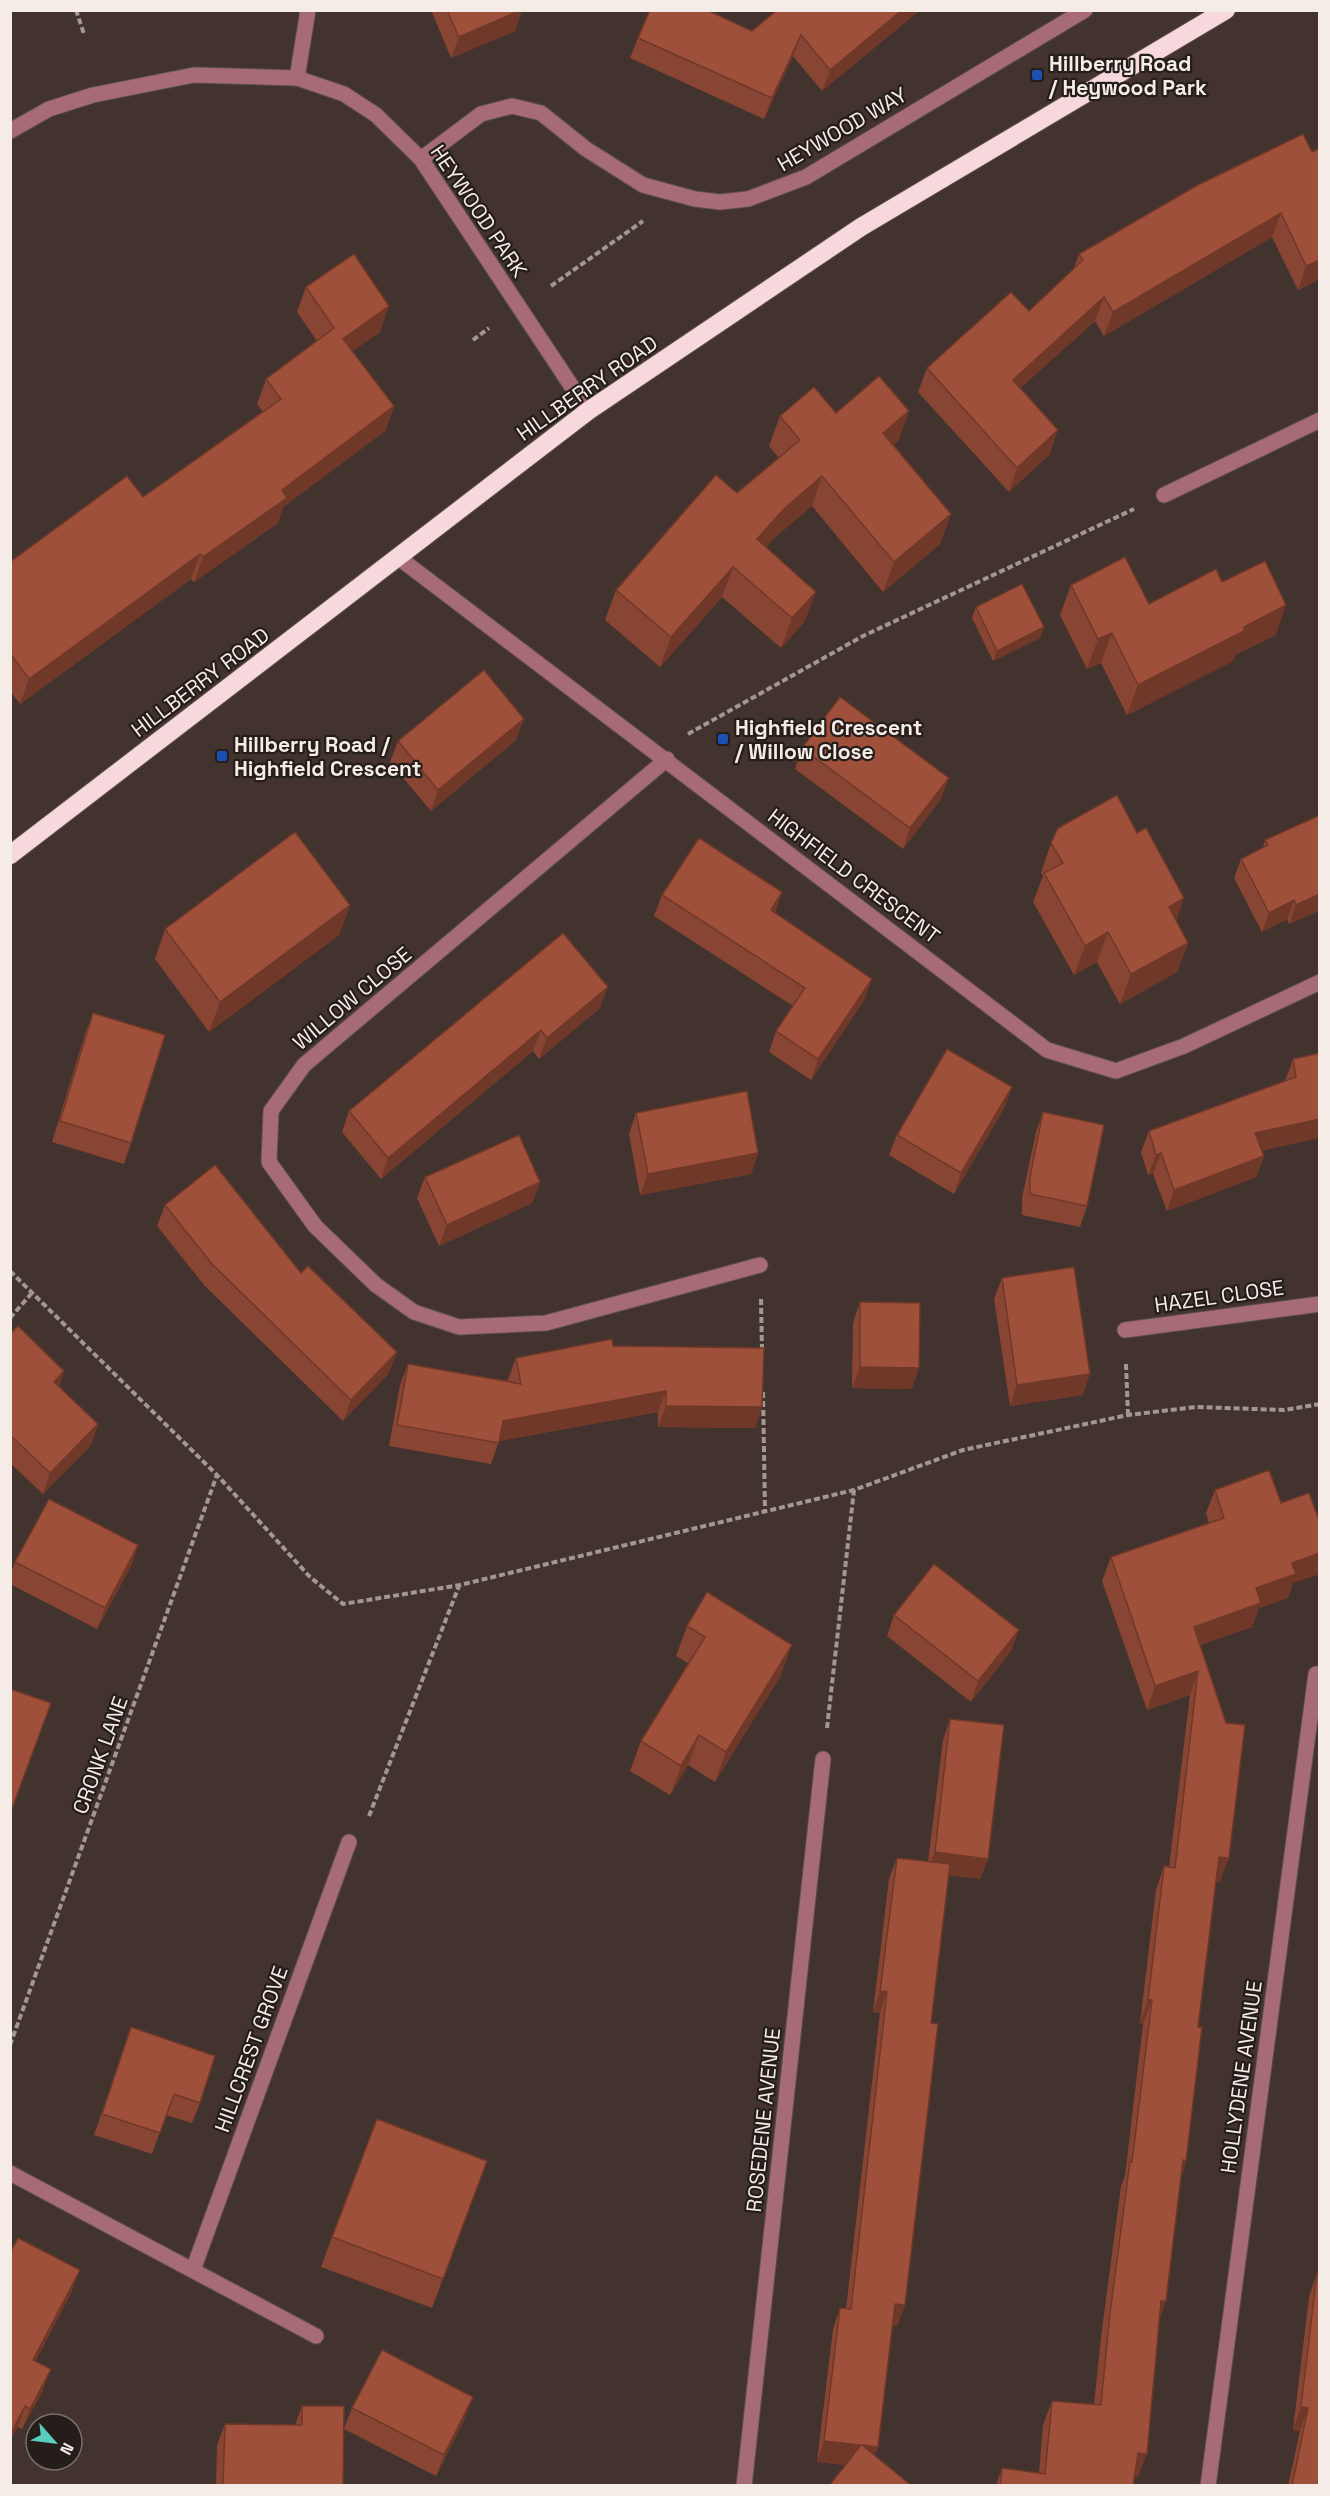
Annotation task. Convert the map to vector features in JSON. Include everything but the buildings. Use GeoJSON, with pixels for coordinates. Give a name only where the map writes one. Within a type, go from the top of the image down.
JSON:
{"type":"FeatureCollection","features":[{"type":"Feature","properties":{"kind":"highway","name":"HILLBERRY ROAD"},"geometry":{"type":"LineString","coordinates":[[10,855],[588,411],[861,226],[1226,10]]}},
{"type":"Feature","properties":{"kind":"street"},"geometry":{"type":"LineString","coordinates":[[297,78],[308,10]]}},
{"type":"Feature","properties":{"kind":"street","name":"HEYWOOD WAY"},"geometry":{"type":"LineString","coordinates":[[421,159],[481,114],[512,106],[541,113],[615,169],[643,185],[677,195],[720,202],[748,199],[806,177],[1086,10]]}},
{"type":"Feature","properties":{"kind":"street","name":"HEYWOOD PARK"},"geometry":{"type":"LineString","coordinates":[[10,132],[49,109],[93,95],[194,75],[297,78],[344,94],[376,115],[421,159],[588,411]]}},
{"type":"Feature","properties":{"kind":"street"},"geometry":{"type":"LineString","coordinates":[[1164,495],[1320,420]]}},
{"type":"Feature","properties":{"kind":"street","name":"HIGHFIELD CRESCENT"},"geometry":{"type":"LineString","coordinates":[[399,558],[1047,1050],[1116,1071],[1184,1046],[1320,982]]}},
{"type":"Feature","properties":{"kind":"street","name":"WILLOW CLOSE"},"geometry":{"type":"LineString","coordinates":[[662,756],[304,1065],[271,1111],[269,1162],[315,1226],[376,1285],[414,1312],[459,1328],[546,1323],[760,1265]]}},
{"type":"Feature","properties":{"kind":"street","name":"HAZEL CLOSE"},"geometry":{"type":"LineString","coordinates":[[1125,1330],[1320,1304]]}},
{"type":"Feature","properties":{"kind":"street","name":"HOLLYDENE AVENUE"},"geometry":{"type":"LineString","coordinates":[[1208,2486],[1316,1674]]}},
{"type":"Feature","properties":{"kind":"street","name":"ROSEDENE AVENUE"},"geometry":{"type":"LineString","coordinates":[[744,2486],[823,1759]]}},
{"type":"Feature","properties":{"kind":"street","name":"HILLCREST GROVE"},"geometry":{"type":"LineString","coordinates":[[193,2270],[348,1842]]}},
{"type":"Feature","properties":{"kind":"street"},"geometry":{"type":"LineString","coordinates":[[10,2173],[316,2336]]}},
{"type":"Feature","properties":{"kind":"path"},"geometry":{"type":"LineString","coordinates":[[76,10],[84,34]]}},
{"type":"Feature","properties":{"kind":"path"},"geometry":{"type":"LineString","coordinates":[[551,286],[677,195]]}},
{"type":"Feature","properties":{"kind":"path"},"geometry":{"type":"LineString","coordinates":[[473,340],[489,328]]}},
{"type":"Feature","properties":{"kind":"path"},"geometry":{"type":"LineString","coordinates":[[662,756],[863,636],[1164,495]]}},
{"type":"Feature","properties":{"kind":"path"},"geometry":{"type":"LineString","coordinates":[[760,1265],[762,1358]]}},
{"type":"Feature","properties":{"kind":"path"},"geometry":{"type":"LineString","coordinates":[[10,1271],[217,1475],[310,1577],[343,1604],[460,1585],[854,1490],[963,1450],[1128,1415],[1196,1407],[1284,1410],[1320,1404]]}},
{"type":"Feature","properties":{"kind":"path"},"geometry":{"type":"LineString","coordinates":[[10,1318],[31,1293]]}},
{"type":"Feature","properties":{"kind":"path"},"geometry":{"type":"LineString","coordinates":[[1125,1330],[1128,1415]]}},
{"type":"Feature","properties":{"kind":"path"},"geometry":{"type":"LineString","coordinates":[[762,1382],[765,1510]]}},
{"type":"Feature","properties":{"kind":"path","name":"CRONK LANE"},"geometry":{"type":"LineString","coordinates":[[10,2046],[217,1475]]}},
{"type":"Feature","properties":{"kind":"path"},"geometry":{"type":"LineString","coordinates":[[823,1759],[854,1490]]}},
{"type":"Feature","properties":{"kind":"path"},"geometry":{"type":"LineString","coordinates":[[348,1842],[368,1820],[460,1585]]}},
{"type":"Feature","properties":{"kind":"place","name":"Hillberry Road / Heywood Park"},"geometry":{"type":"Point","coordinates":[1037,75]}},
{"type":"Feature","properties":{"kind":"place","name":"Highfield Crescent / Willow Close"},"geometry":{"type":"Point","coordinates":[723,739]}},
{"type":"Feature","properties":{"kind":"place","name":"Hillberry Road / Highfield Crescent"},"geometry":{"type":"Point","coordinates":[222,756]}}]}
